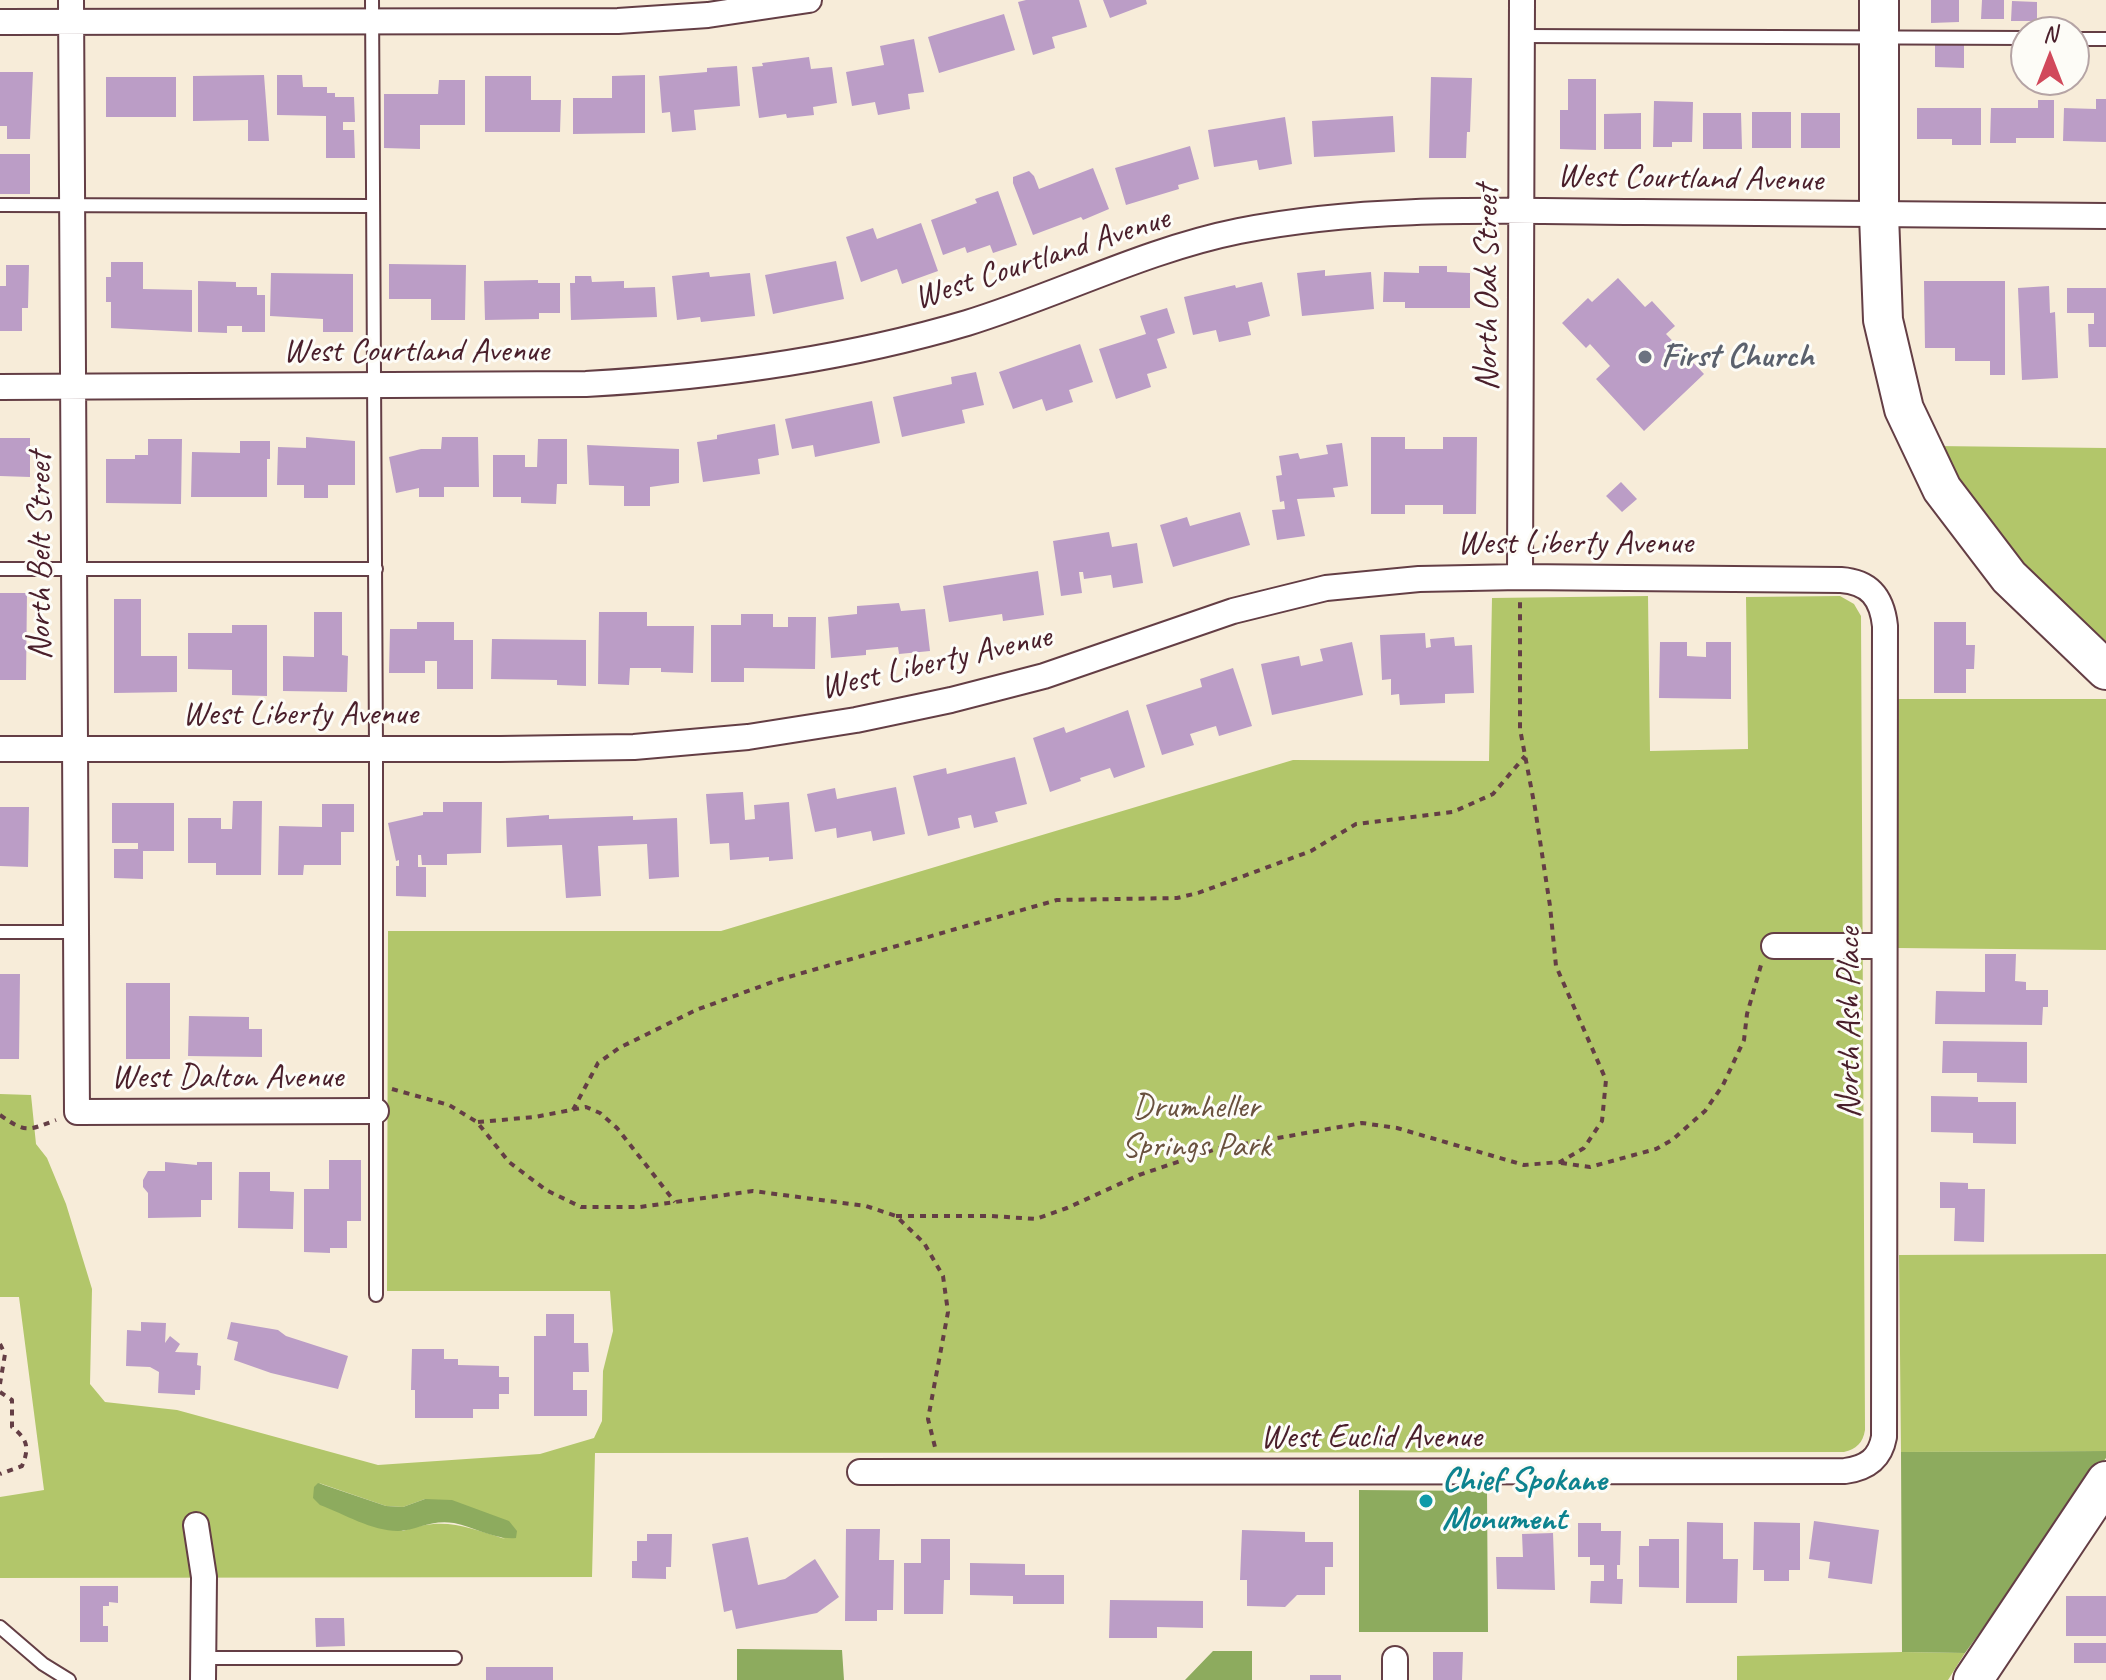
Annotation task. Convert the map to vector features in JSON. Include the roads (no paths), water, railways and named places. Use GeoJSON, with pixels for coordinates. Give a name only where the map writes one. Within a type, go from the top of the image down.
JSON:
{"type":"FeatureCollection","features":[{"type":"Feature","properties":{"kind":"main road"},"geometry":{"type":"LineString","coordinates":[[1879,0],[1879,215],[1883,320],[1904,409],[1942,489],[2009,577],[2106,670]]}},
{"type":"Feature","properties":{"kind":"main road"},"geometry":{"type":"LineString","coordinates":[[1973,1680],[2106,1481]]}},
{"type":"Feature","properties":{"kind":"street"},"geometry":{"type":"LineString","coordinates":[[0,22],[71,11],[372,11],[618,21],[708,15],[809,0]]}},
{"type":"Feature","properties":{"kind":"street","name":"North Oak Street"},"geometry":{"type":"LineString","coordinates":[[1520,577],[1522,0]]}},
{"type":"Feature","properties":{"kind":"street","name":"North Belt Street"},"geometry":{"type":"LineString","coordinates":[[71,11],[77,1112]]}},
{"type":"Feature","properties":{"kind":"street","name":"West Courtland Avenue"},"geometry":{"type":"LineString","coordinates":[[0,387],[373,387],[586,384],[681,379],[780,366],[877,347],[970,322],[1148,257],[1236,232],[1335,216],[1523,211],[2106,216]]}},
{"type":"Feature","properties":{"kind":"street","name":"West Liberty Avenue"},"geometry":{"type":"LineString","coordinates":[[0,749],[634,747],[748,737],[856,720],[967,696],[1044,676],[1233,611],[1326,588],[1419,579],[1520,577],[1841,580],[1858,583],[1873,592]]}},
{"type":"Feature","properties":{"kind":"street","name":"North Ash Place"},"geometry":{"type":"LineString","coordinates":[[1873,592],[1882,607],[1885,626],[1884,1437],[1878,1456]]}},
{"type":"Feature","properties":{"kind":"street"},"geometry":{"type":"LineString","coordinates":[[1774,946],[1883,946]]}},
{"type":"Feature","properties":{"kind":"street","name":"West Dalton Avenue"},"geometry":{"type":"LineString","coordinates":[[77,1112],[376,1101]]}},
{"type":"Feature","properties":{"kind":"street","name":"West Euclid Avenue"},"geometry":{"type":"LineString","coordinates":[[860,1472],[1845,1471],[1863,1467],[1878,1456]]}},
{"type":"Feature","properties":{"kind":"street"},"geometry":{"type":"LineString","coordinates":[[196,1525],[204,1577],[204,1669]]}},
{"type":"Feature","properties":{"kind":"lane"},"geometry":{"type":"LineString","coordinates":[[372,11],[376,1295]]}},
{"type":"Feature","properties":{"kind":"lane"},"geometry":{"type":"LineString","coordinates":[[1522,36],[2010,38]]}},
{"type":"Feature","properties":{"kind":"lane"},"geometry":{"type":"LineString","coordinates":[[0,205],[372,206]]}},
{"type":"Feature","properties":{"kind":"lane"},"geometry":{"type":"LineString","coordinates":[[0,569],[376,569]]}},
{"type":"Feature","properties":{"kind":"lane"},"geometry":{"type":"LineString","coordinates":[[0,932],[77,932]]}},
{"type":"Feature","properties":{"kind":"lane"},"geometry":{"type":"LineString","coordinates":[[0,1627],[43,1664],[69,1680]]}},
{"type":"Feature","properties":{"kind":"lane"},"geometry":{"type":"LineString","coordinates":[[204,1669],[455,1658]]}},
{"type":"Feature","properties":{"kind":"place","name":"First Church"},"geometry":{"type":"Point","coordinates":[1645,357]}},
{"type":"Feature","properties":{"kind":"place","name":"Chief Spokane Monument"},"geometry":{"type":"Point","coordinates":[1426,1501]}},
{"type":"Feature","properties":{"kind":"park label","name":"Drumheller Springs Park"},"geometry":{"type":"Point","coordinates":[1196,1128]}}]}
